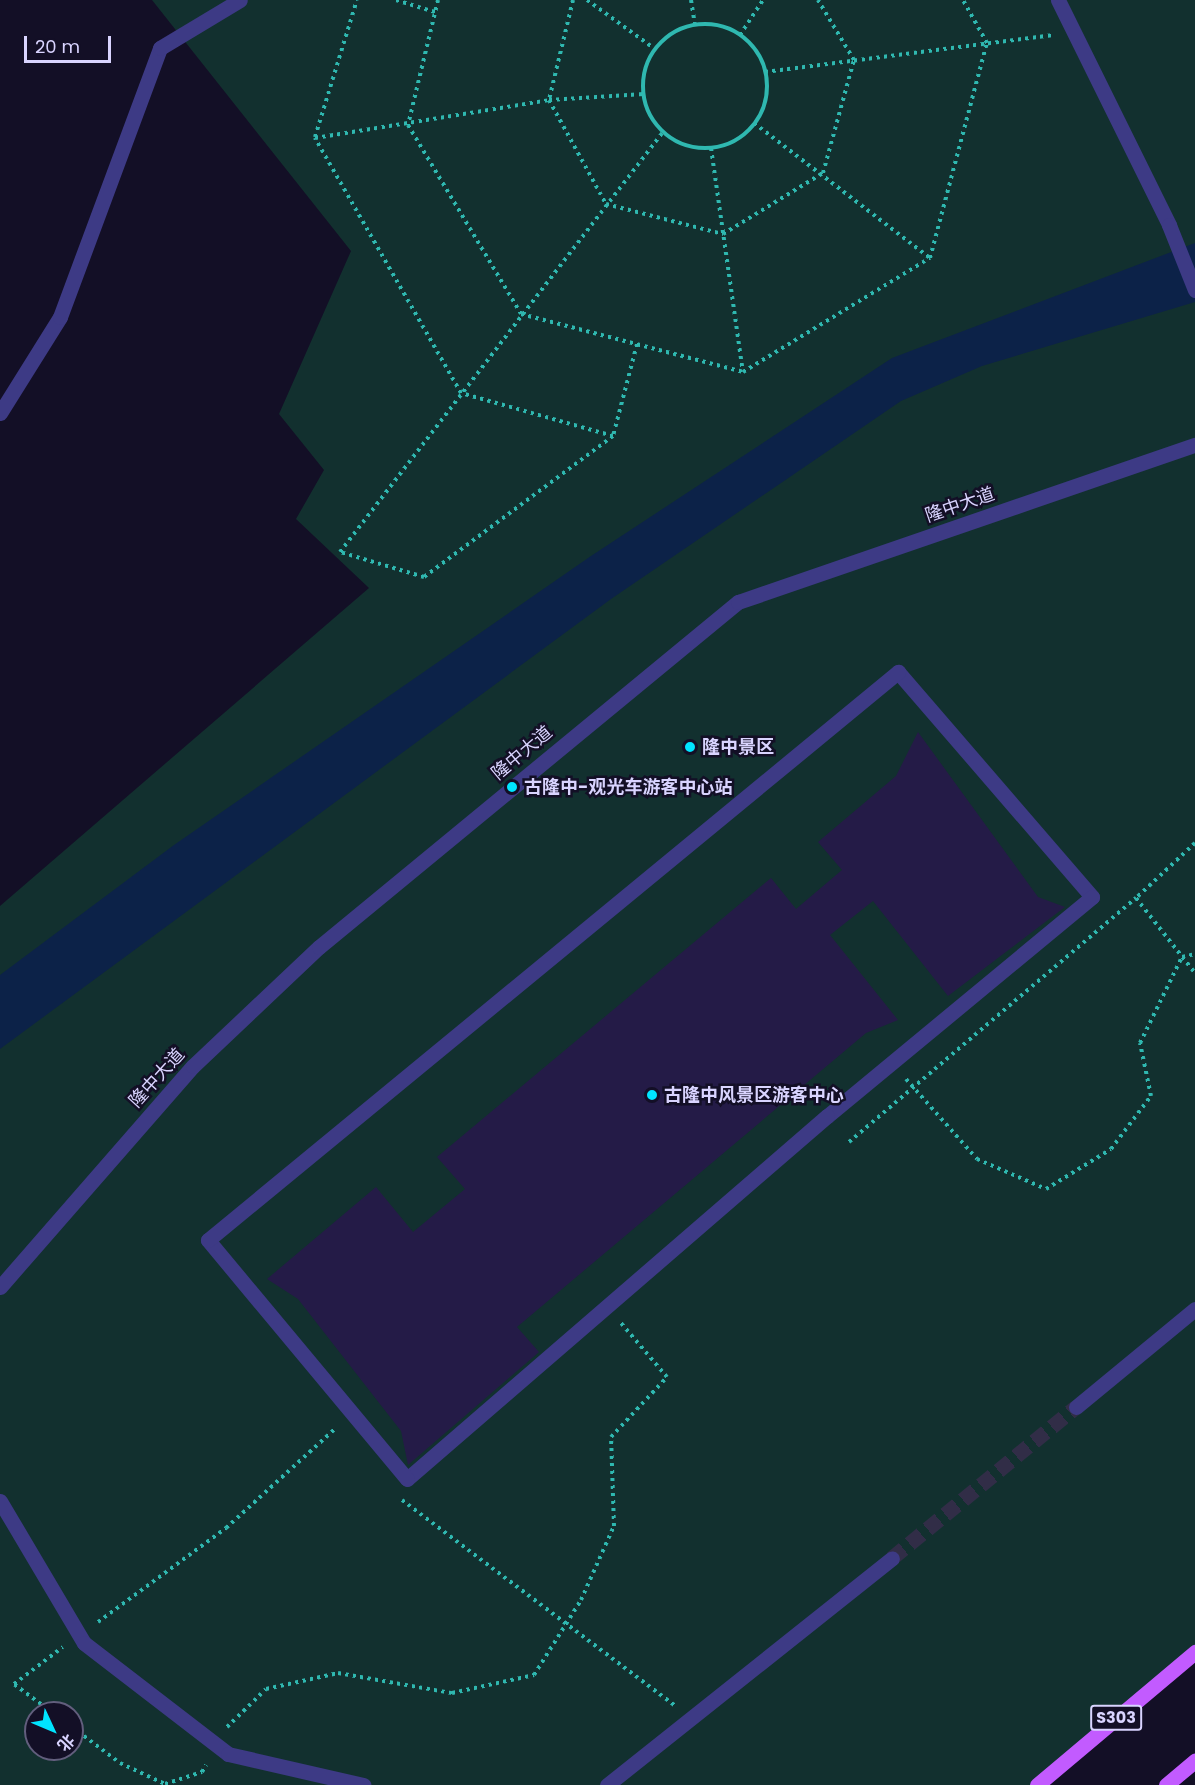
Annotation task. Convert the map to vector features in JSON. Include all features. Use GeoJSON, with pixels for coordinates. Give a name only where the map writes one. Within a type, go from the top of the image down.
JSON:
{"type":"FeatureCollection","features":[{"type":"Feature","properties":{"kind":"main road","name":"S303"},"geometry":{"type":"LineString","coordinates":[[1037,1785],[1195,1652]]}},
{"type":"Feature","properties":{"kind":"main road"},"geometry":{"type":"LineString","coordinates":[[1166,1785],[1195,1761]]}},
{"type":"Feature","properties":{"kind":"street"},"geometry":{"type":"LineString","coordinates":[[0,413],[60,318],[160,48],[240,0]]}},
{"type":"Feature","properties":{"kind":"street"},"geometry":{"type":"LineString","coordinates":[[1058,0],[1169,225],[1195,290]]}},
{"type":"Feature","properties":{"kind":"street","name":"隆中大道"},"geometry":{"type":"LineString","coordinates":[[0,1287],[193,1066],[319,947],[738,602],[1195,445]]}},
{"type":"Feature","properties":{"kind":"street"},"geometry":{"type":"LineString","coordinates":[[898,672],[1092,897],[607,1307],[407,1479],[208,1240],[898,672]]}},
{"type":"Feature","properties":{"kind":"street"},"geometry":{"type":"LineString","coordinates":[[1076,1407],[1195,1309]]}},
{"type":"Feature","properties":{"kind":"street"},"geometry":{"type":"LineString","coordinates":[[0,1501],[79,1636],[217,1746],[228,1754],[363,1785]]}},
{"type":"Feature","properties":{"kind":"street"},"geometry":{"type":"LineString","coordinates":[[607,1785],[892,1558]]}},
{"type":"Feature","properties":{"kind":"path"},"geometry":{"type":"LineString","coordinates":[[357,0],[315,138],[461,393],[613,436]]}},
{"type":"Feature","properties":{"kind":"path"},"geometry":{"type":"LineString","coordinates":[[396,0],[435,12]]}},
{"type":"Feature","properties":{"kind":"path"},"geometry":{"type":"LineString","coordinates":[[438,0],[408,125],[521,314],[743,372],[930,258],[987,43],[963,0]]}},
{"type":"Feature","properties":{"kind":"path"},"geometry":{"type":"LineString","coordinates":[[573,0],[549,100],[606,204],[723,234],[823,173],[854,60],[818,0]]}},
{"type":"Feature","properties":{"kind":"path"},"geometry":{"type":"LineString","coordinates":[[587,0],[655,49]]}},
{"type":"Feature","properties":{"kind":"path"},"geometry":{"type":"LineString","coordinates":[[691,0],[695,24]]}},
{"type":"Feature","properties":{"kind":"path"},"geometry":{"type":"LineString","coordinates":[[740,35],[763,0]]}},
{"type":"Feature","properties":{"kind":"path"},"geometry":{"type":"LineString","coordinates":[[695,24],[714,24],[740,35],[761,58],[765,72],[766,97],[754,123],[731,143],[711,148],[690,147],[663,132],[644,94],[647,63],[655,49],[675,31],[695,24]]}},
{"type":"Feature","properties":{"kind":"path"},"geometry":{"type":"LineString","coordinates":[[765,72],[1074,32]]}},
{"type":"Feature","properties":{"kind":"path"},"geometry":{"type":"LineString","coordinates":[[315,138],[408,125],[549,100],[644,94]]}},
{"type":"Feature","properties":{"kind":"path"},"geometry":{"type":"LineString","coordinates":[[754,123],[823,173],[930,258]]}},
{"type":"Feature","properties":{"kind":"path"},"geometry":{"type":"LineString","coordinates":[[637,344],[613,436],[424,577],[340,552],[663,132]]}},
{"type":"Feature","properties":{"kind":"path"},"geometry":{"type":"LineString","coordinates":[[711,148],[743,372]]}},
{"type":"Feature","properties":{"kind":"path"},"geometry":{"type":"LineString","coordinates":[[849,1142],[1136,898],[1195,843]]}},
{"type":"Feature","properties":{"kind":"path"},"geometry":{"type":"LineString","coordinates":[[1136,898],[1195,973]]}},
{"type":"Feature","properties":{"kind":"path"},"geometry":{"type":"LineString","coordinates":[[1182,957],[1195,954]]}},
{"type":"Feature","properties":{"kind":"path"},"geometry":{"type":"LineString","coordinates":[[892,1064],[977,1159],[1046,1189],[1111,1149],[1151,1096],[1140,1043],[1182,957]]}},
{"type":"Feature","properties":{"kind":"path"},"geometry":{"type":"LineString","coordinates":[[84,1736],[120,1763],[165,1784],[202,1772],[232,1720],[266,1689],[338,1673],[452,1693],[534,1675],[567,1622],[614,1526],[611,1437],[667,1377],[607,1307]]}},
{"type":"Feature","properties":{"kind":"path"},"geometry":{"type":"LineString","coordinates":[[37,1701],[14,1684],[226,1528],[352,1414]]}},
{"type":"Feature","properties":{"kind":"path"},"geometry":{"type":"LineString","coordinates":[[337,1428],[344,1437]]}},
{"type":"Feature","properties":{"kind":"path"},"geometry":{"type":"LineString","coordinates":[[399,1496],[414,1513],[567,1622],[691,1719]]}},
{"type":"Feature","properties":{"kind":"green space","name":"隆中景区"},"geometry":{"type":"Polygon","coordinates":[[[152,0],[1195,0],[1195,1657],[1039,1785],[0,1785],[0,906],[369,588],[296,519],[324,470],[279,414],[351,251],[152,0]]]}},
{"type":"Feature","properties":{"kind":"water"},"geometry":{"type":"Polygon","coordinates":[[[1195,243],[1195,302],[982,366],[901,401],[611,599],[0,1049],[0,975],[174,845],[591,556],[892,358],[1195,243]]]}},
{"type":"Feature","properties":{"kind":"building","name":"古隆中风景区游客中心"},"geometry":{"type":"Polygon","coordinates":[[[918,732],[1038,897],[1065,907],[948,996],[873,901],[830,935],[898,1020],[866,1033],[517,1327],[539,1352],[408,1465],[401,1431],[298,1299],[267,1279],[376,1187],[413,1232],[465,1189],[437,1157],[771,878],[796,909],[842,870],[818,842],[896,776],[918,732]]]}},
{"type":"Feature","properties":{"kind":"tunnel"},"geometry":{"type":"LineString","coordinates":[[892,1558],[1076,1407]]}},
{"type":"Feature","properties":{"kind":"place","name":"隆中景区"},"geometry":{"type":"Point","coordinates":[690,747]}},
{"type":"Feature","properties":{"kind":"place","name":"古隆中-观光车游客中心站"},"geometry":{"type":"Point","coordinates":[512,787]}},
{"type":"Feature","properties":{"kind":"place","name":"古隆中风景区游客中心"},"geometry":{"type":"Point","coordinates":[652,1095]}}]}
